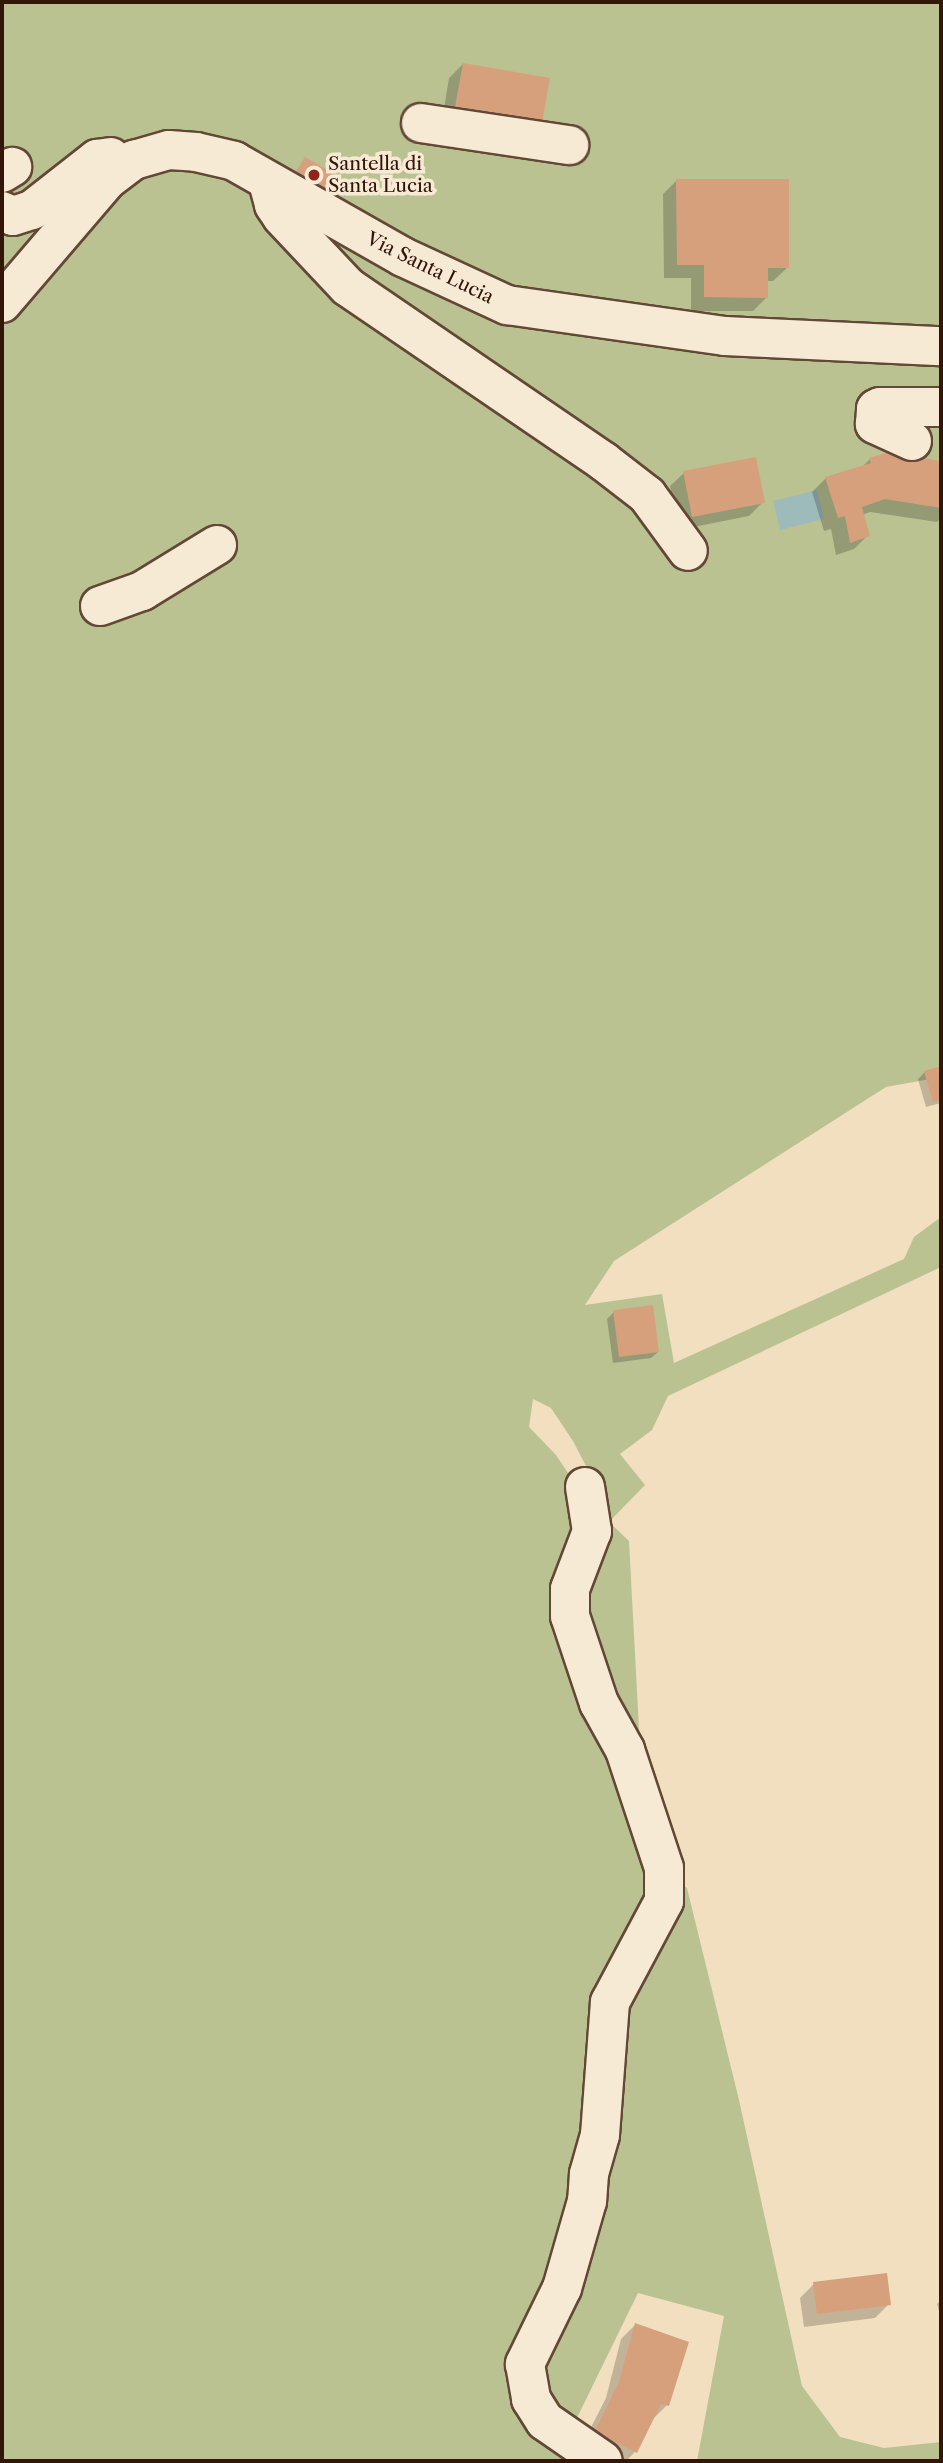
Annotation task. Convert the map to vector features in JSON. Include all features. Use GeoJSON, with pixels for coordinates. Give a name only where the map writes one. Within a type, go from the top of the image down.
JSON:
{"type":"FeatureCollection","features":[{"type":"Feature","properties":{"kind":"street"},"geometry":{"type":"LineString","coordinates":[[421,123],[569,145]]}},
{"type":"Feature","properties":{"kind":"street","name":"Via Santa Lucia"},"geometry":{"type":"LineString","coordinates":[[2,303],[74,215],[107,180],[129,164],[169,150],[195,152],[234,161],[403,257],[507,305],[724,336],[941,346]]}},
{"type":"Feature","properties":{"kind":"street"},"geometry":{"type":"LineString","coordinates":[[2,211],[13,216],[32,210],[97,159],[113,156],[129,164]]}},
{"type":"Feature","properties":{"kind":"street"},"geometry":{"type":"LineString","coordinates":[[268,180],[274,205],[282,217],[348,287],[603,461],[647,495],[688,551]]}},
{"type":"Feature","properties":{"kind":"street"},"geometry":{"type":"LineString","coordinates":[[912,441],[876,424],[876,410],[880,407],[941,407]]}},
{"type":"Feature","properties":{"kind":"street"},"geometry":{"type":"LineString","coordinates":[[100,606],[142,591],[216,545]]}},
{"type":"Feature","properties":{"kind":"street"},"geometry":{"type":"LineString","coordinates":[[585,1487],[592,1531],[570,1589],[570,1616],[599,1703],[625,1750],[664,1868],[664,1901],[610,2002],[600,2135],[589,2174],[587,2201],[562,2288],[525,2364],[531,2399],[545,2421],[603,2461]]}},
{"type":"Feature","properties":{"kind":"green space"},"geometry":{"type":"Polygon","coordinates":[[[2,2],[941,2],[941,1077],[886,1087],[614,1261],[585,1305],[662,1294],[674,1363],[904,1259],[914,1237],[941,1217],[941,1267],[668,1396],[652,1430],[620,1454],[645,1485],[609,1522],[629,1541],[640,1748],[606,1694],[584,1630],[584,1593],[603,1554],[608,1522],[599,1491],[573,1441],[551,1408],[533,1399],[529,1427],[556,1455],[572,1479],[577,1514],[573,1545],[556,1592],[557,1623],[577,1678],[609,1748],[644,1853],[687,1888],[739,2100],[802,2386],[840,2437],[884,2448],[941,2442],[941,2461],[697,2461],[724,2316],[638,2293],[573,2426],[544,2401],[532,2374],[521,2394],[531,2420],[585,2461],[2,2461],[2,2]]]}},
{"type":"Feature","properties":{"kind":"water"},"geometry":{"type":"Polygon","coordinates":[[[817,490],[824,519],[780,530],[773,501],[817,490]]]}},
{"type":"Feature","properties":{"kind":"building"},"geometry":{"type":"Polygon","coordinates":[[[463,63],[550,78],[541,129],[454,113],[463,63]]]}},
{"type":"Feature","properties":{"kind":"building","name":"Santella di Santa Lucia"},"geometry":{"type":"Polygon","coordinates":[[[305,157],[334,174],[322,194],[293,176],[305,157]]]}},
{"type":"Feature","properties":{"kind":"building"},"geometry":{"type":"Polygon","coordinates":[[[676,179],[789,179],[789,268],[768,268],[768,298],[704,297],[704,265],[677,265],[676,179]]]}},
{"type":"Feature","properties":{"kind":"building"},"geometry":{"type":"Polygon","coordinates":[[[889,452],[941,461],[941,508],[885,499],[862,507],[870,536],[850,543],[845,516],[838,518],[825,477],[871,463],[869,458],[889,452]]]}},
{"type":"Feature","properties":{"kind":"building"},"geometry":{"type":"Polygon","coordinates":[[[756,457],[765,503],[692,517],[683,471],[756,457]]]}},
{"type":"Feature","properties":{"kind":"building"},"geometry":{"type":"Polygon","coordinates":[[[941,1066],[941,1099],[933,1102],[924,1071],[941,1066]]]}},
{"type":"Feature","properties":{"kind":"building"},"geometry":{"type":"Polygon","coordinates":[[[653,1305],[659,1352],[619,1357],[613,1310],[653,1305]]]}},
{"type":"Feature","properties":{"kind":"building"},"geometry":{"type":"Polygon","coordinates":[[[887,2273],[891,2305],[817,2314],[813,2282],[887,2273]]]}},
{"type":"Feature","properties":{"kind":"building"},"geometry":{"type":"Polygon","coordinates":[[[635,2323],[689,2342],[669,2406],[661,2404],[637,2453],[595,2431],[619,2382],[635,2323]]]}},
{"type":"Feature","properties":{"kind":"place","name":"Santella di Santa Lucia"},"geometry":{"type":"Point","coordinates":[314,175]}}]}
